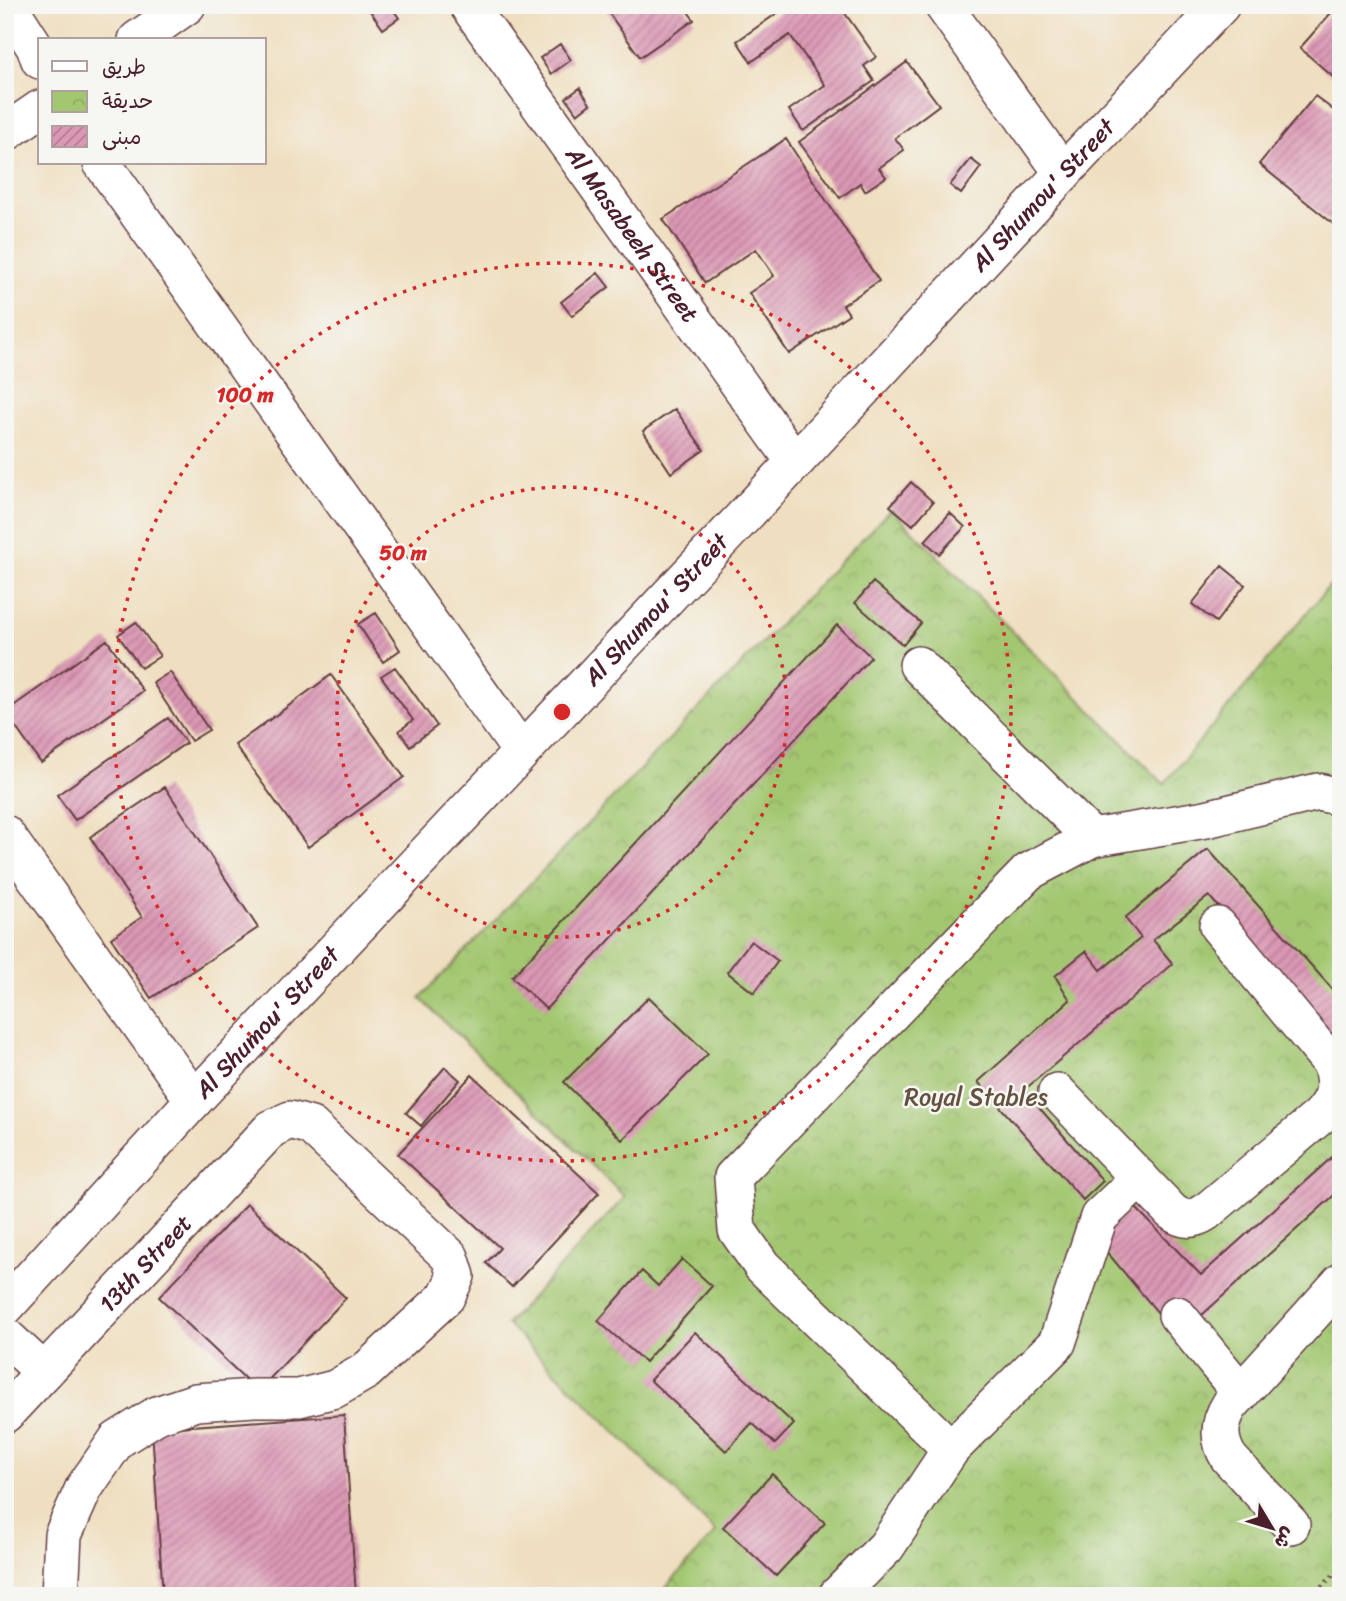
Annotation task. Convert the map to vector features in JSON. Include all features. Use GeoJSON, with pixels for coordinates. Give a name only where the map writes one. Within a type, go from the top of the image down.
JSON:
{"type":"FeatureCollection","features":[{"type":"Feature","properties":{"kind":"street"},"geometry":{"type":"LineString","coordinates":[[140,38],[187,5]]}},
{"type":"Feature","properties":{"kind":"street","name":"Al Masabeeh Street"},"geometry":{"type":"LineString","coordinates":[[468,5],[795,462]]}},
{"type":"Feature","properties":{"kind":"street"},"geometry":{"type":"LineString","coordinates":[[943,5],[1063,173]]}},
{"type":"Feature","properties":{"kind":"street","name":"Al Shumou' Street"},"geometry":{"type":"LineString","coordinates":[[5,1307],[194,1100],[1221,5]]}},
{"type":"Feature","properties":{"kind":"street"},"geometry":{"type":"LineString","coordinates":[[23,11],[38,55]]}},
{"type":"Feature","properties":{"kind":"street"},"geometry":{"type":"LineString","coordinates":[[5,133],[38,110]]}},
{"type":"Feature","properties":{"kind":"street"},"geometry":{"type":"LineString","coordinates":[[103,164],[521,751]]}},
{"type":"Feature","properties":{"kind":"street"},"geometry":{"type":"LineString","coordinates":[[918,665],[1092,838]]}},
{"type":"Feature","properties":{"kind":"street"},"geometry":{"type":"LineString","coordinates":[[951,1449],[762,1266],[737,1230],[733,1177],[1028,872],[1092,838],[1206,819],[1318,792],[1341,797]]}},
{"type":"Feature","properties":{"kind":"street"},"geometry":{"type":"LineString","coordinates":[[5,834],[194,1100]]}},
{"type":"Feature","properties":{"kind":"street"},"geometry":{"type":"LineString","coordinates":[[1058,1092],[1172,1212],[1180,1218],[1189,1219],[1198,1218],[1329,1106],[1335,1092],[1336,1060],[1218,926]]}},
{"type":"Feature","properties":{"kind":"street","name":"13th Street"},"geometry":{"type":"LineString","coordinates":[[5,1414],[271,1129],[290,1120],[311,1126],[450,1257],[456,1276],[446,1297],[366,1371],[334,1389],[299,1398],[196,1402],[157,1415],[117,1440],[84,1488],[63,1535],[62,1594]]}},
{"type":"Feature","properties":{"kind":"street"},"geometry":{"type":"LineString","coordinates":[[837,1596],[886,1547],[951,1449],[1057,1343],[1099,1217],[1139,1178]]}},
{"type":"Feature","properties":{"kind":"street"},"geometry":{"type":"LineString","coordinates":[[1291,1525],[1229,1458],[1220,1437],[1224,1415],[1341,1282]]}},
{"type":"Feature","properties":{"kind":"street"},"geometry":{"type":"LineString","coordinates":[[1177,1315],[1241,1393]]}},
{"type":"Feature","properties":{"kind":"street"},"geometry":{"type":"LineString","coordinates":[[5,1336],[44,1372]]}},
{"type":"Feature","properties":{"kind":"path"},"geometry":{"type":"LineString","coordinates":[[1311,1596],[1341,1568]]}},
{"type":"Feature","properties":{"kind":"green space","name":"Royal Stables"},"geometry":{"type":"Polygon","coordinates":[[[891,509],[1164,784],[1341,572],[1341,1596],[658,1596],[716,1532],[507,1324],[625,1197],[420,998],[891,509]]]}},
{"type":"Feature","properties":{"kind":"building"},"geometry":{"type":"Polygon","coordinates":[[[366,5],[390,5],[399,18],[383,29],[366,5]]]}},
{"type":"Feature","properties":{"kind":"building"},"geometry":{"type":"Polygon","coordinates":[[[603,5],[683,5],[694,20],[640,57],[603,5]]]}},
{"type":"Feature","properties":{"kind":"building"},"geometry":{"type":"Polygon","coordinates":[[[789,5],[823,5],[825,8],[839,5],[876,57],[864,66],[874,81],[803,131],[789,110],[825,85],[790,35],[751,62],[737,41],[789,5]]]}},
{"type":"Feature","properties":{"kind":"building"},"geometry":{"type":"Polygon","coordinates":[[[1338,5],[1341,5],[1341,84],[1300,48],[1338,5]]]}},
{"type":"Feature","properties":{"kind":"building"},"geometry":{"type":"Polygon","coordinates":[[[560,44],[571,60],[551,74],[540,58],[560,44]]]}},
{"type":"Feature","properties":{"kind":"building"},"geometry":{"type":"Polygon","coordinates":[[[907,62],[939,105],[895,138],[904,150],[879,168],[886,177],[865,191],[860,183],[840,198],[799,142],[907,62]]]}},
{"type":"Feature","properties":{"kind":"building"},"geometry":{"type":"Polygon","coordinates":[[[580,88],[590,104],[577,114],[566,98],[580,88]]]}},
{"type":"Feature","properties":{"kind":"building"},"geometry":{"type":"Polygon","coordinates":[[[1315,96],[1341,116],[1341,230],[1259,164],[1315,96]]]}},
{"type":"Feature","properties":{"kind":"building"},"geometry":{"type":"Polygon","coordinates":[[[786,139],[879,281],[843,305],[849,314],[789,354],[749,293],[774,276],[756,249],[705,283],[663,219],[786,139]]]}},
{"type":"Feature","properties":{"kind":"building"},"geometry":{"type":"Polygon","coordinates":[[[971,159],[981,167],[961,194],[950,185],[971,159]]]}},
{"type":"Feature","properties":{"kind":"building"},"geometry":{"type":"Polygon","coordinates":[[[598,273],[609,287],[572,316],[561,302],[598,273]]]}},
{"type":"Feature","properties":{"kind":"building"},"geometry":{"type":"Polygon","coordinates":[[[675,409],[704,450],[671,473],[643,431],[675,409]]]}},
{"type":"Feature","properties":{"kind":"building"},"geometry":{"type":"Polygon","coordinates":[[[911,482],[933,502],[913,525],[890,506],[911,482]]]}},
{"type":"Feature","properties":{"kind":"building"},"geometry":{"type":"Polygon","coordinates":[[[950,513],[965,527],[939,554],[925,541],[950,513]]]}},
{"type":"Feature","properties":{"kind":"building"},"geometry":{"type":"Polygon","coordinates":[[[1222,566],[1245,585],[1216,622],[1192,604],[1222,566]]]}},
{"type":"Feature","properties":{"kind":"building"},"geometry":{"type":"Polygon","coordinates":[[[873,582],[921,623],[903,645],[855,603],[873,582]]]}},
{"type":"Feature","properties":{"kind":"building"},"geometry":{"type":"Polygon","coordinates":[[[376,613],[400,650],[383,662],[358,624],[376,613]]]}},
{"type":"Feature","properties":{"kind":"building"},"geometry":{"type":"Polygon","coordinates":[[[136,622],[160,656],[141,668],[118,635],[136,622]]]}},
{"type":"Feature","properties":{"kind":"building"},"geometry":{"type":"Polygon","coordinates":[[[837,625],[871,657],[546,1009],[512,977],[837,625]]]}},
{"type":"Feature","properties":{"kind":"building"},"geometry":{"type":"Polygon","coordinates":[[[107,640],[143,691],[41,763],[5,712],[107,640]]]}},
{"type":"Feature","properties":{"kind":"building"},"geometry":{"type":"Polygon","coordinates":[[[395,667],[437,726],[410,746],[399,731],[413,720],[381,676],[395,667]]]}},
{"type":"Feature","properties":{"kind":"building"},"geometry":{"type":"Polygon","coordinates":[[[170,672],[209,730],[191,741],[153,683],[170,672]]]}},
{"type":"Feature","properties":{"kind":"building"},"geometry":{"type":"Polygon","coordinates":[[[331,675],[404,777],[308,847],[235,745],[331,675]]]}},
{"type":"Feature","properties":{"kind":"building"},"geometry":{"type":"Polygon","coordinates":[[[168,718],[186,743],[75,820],[57,795],[168,718]]]}},
{"type":"Feature","properties":{"kind":"building"},"geometry":{"type":"Polygon","coordinates":[[[165,787],[258,928],[151,998],[111,938],[142,917],[90,837],[165,787]]]}},
{"type":"Feature","properties":{"kind":"building"},"geometry":{"type":"Polygon","coordinates":[[[1208,849],[1341,999],[1341,1026],[1330,1036],[1209,896],[1153,940],[1173,964],[1024,1090],[1103,1181],[1083,1200],[978,1082],[1070,1000],[1055,976],[1086,951],[1101,970],[1141,938],[1125,918],[1208,849]]]}},
{"type":"Feature","properties":{"kind":"building"},"geometry":{"type":"Polygon","coordinates":[[[751,941],[778,961],[754,993],[727,972],[751,941]]]}},
{"type":"Feature","properties":{"kind":"building"},"geometry":{"type":"Polygon","coordinates":[[[649,997],[708,1054],[622,1140],[564,1082],[649,997]]]}},
{"type":"Feature","properties":{"kind":"building"},"geometry":{"type":"Polygon","coordinates":[[[445,1067],[460,1080],[421,1126],[406,1113],[445,1067]]]}},
{"type":"Feature","properties":{"kind":"building"},"geometry":{"type":"Polygon","coordinates":[[[472,1075],[599,1193],[512,1287],[486,1263],[500,1248],[398,1154],[472,1075]]]}},
{"type":"Feature","properties":{"kind":"building"},"geometry":{"type":"Polygon","coordinates":[[[1341,1149],[1341,1189],[1191,1325],[1174,1302],[1158,1313],[1096,1239],[1134,1206],[1201,1275],[1341,1149]]]}},
{"type":"Feature","properties":{"kind":"building"},"geometry":{"type":"Polygon","coordinates":[[[247,1204],[346,1298],[258,1391],[159,1297],[247,1204]]]}},
{"type":"Feature","properties":{"kind":"building"},"geometry":{"type":"Polygon","coordinates":[[[682,1259],[712,1286],[645,1362],[598,1321],[642,1271],[658,1286],[682,1259]]]}},
{"type":"Feature","properties":{"kind":"building"},"geometry":{"type":"Polygon","coordinates":[[[695,1332],[794,1424],[775,1444],[752,1423],[726,1451],[650,1380],[695,1332]]]}},
{"type":"Feature","properties":{"kind":"building"},"geometry":{"type":"Polygon","coordinates":[[[344,1415],[356,1596],[163,1596],[152,1429],[344,1415]]]}},
{"type":"Feature","properties":{"kind":"building"},"geometry":{"type":"Polygon","coordinates":[[[772,1474],[825,1523],[776,1576],[723,1527],[772,1474]]]}}]}
